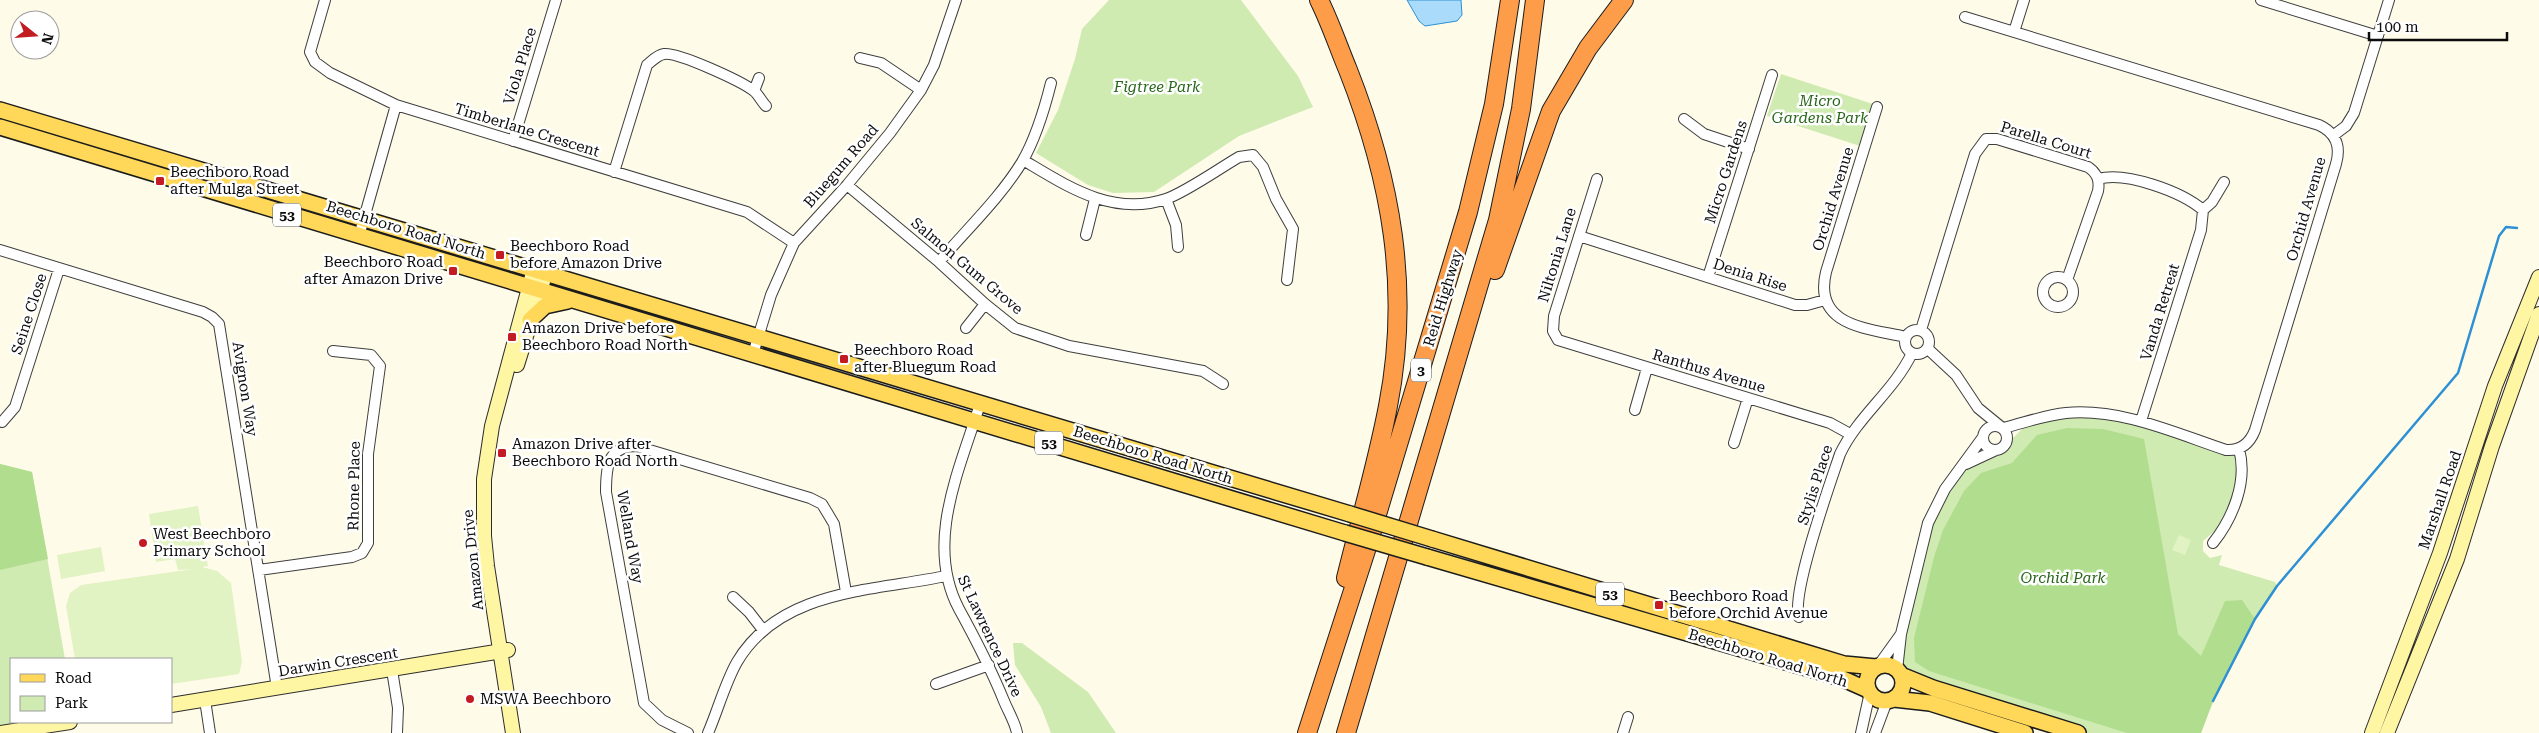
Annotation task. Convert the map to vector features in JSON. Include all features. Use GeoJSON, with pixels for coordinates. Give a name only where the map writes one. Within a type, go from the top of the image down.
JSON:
{"type":"FeatureCollection","features":[{"type":"Feature","properties":{"kind":"highway"},"geometry":{"type":"LineString","coordinates":[[1307,0],[1347,68]]}},
{"type":"Feature","properties":{"kind":"highway"},"geometry":{"type":"LineString","coordinates":[[1305,733],[1335,624],[1388,406],[1396,350],[1398,288],[1394,236],[1384,177],[1366,116],[1319,0]]}},
{"type":"Feature","properties":{"kind":"highway","name":"Reid Highway"},"geometry":{"type":"LineString","coordinates":[[1305,733],[1369,541],[1468,212],[1494,104],[1510,0]]}},
{"type":"Feature","properties":{"kind":"highway","name":"Reid Highway"},"geometry":{"type":"LineString","coordinates":[[1346,733],[1498,220],[1521,109],[1535,0]]}},
{"type":"Feature","properties":{"kind":"highway"},"geometry":{"type":"LineString","coordinates":[[1428,455],[1551,111],[1588,48],[1624,0]]}},
{"type":"Feature","properties":{"kind":"main road","name":"Beechboro Road North"},"geometry":{"type":"LineString","coordinates":[[0,110],[365,218],[1844,664],[1877,667]]}},
{"type":"Feature","properties":{"kind":"main road","name":"Beechboro Road North"},"geometry":{"type":"LineString","coordinates":[[0,127],[160,177],[975,420],[1345,533],[1840,678],[1869,691]]}},
{"type":"Feature","properties":{"kind":"main road"},"geometry":{"type":"LineString","coordinates":[[145,153],[158,170],[160,177]]}},
{"type":"Feature","properties":{"kind":"main road"},"geometry":{"type":"LineString","coordinates":[[530,320],[545,306],[557,302],[575,301]]}},
{"type":"Feature","properties":{"kind":"main road","name":"53"},"geometry":{"type":"LineString","coordinates":[[1877,667],[1888,665],[1933,688],[2033,726],[2078,733]]}},
{"type":"Feature","properties":{"kind":"main road"},"geometry":{"type":"LineString","coordinates":[[1869,691],[1867,680],[1877,667]]}},
{"type":"Feature","properties":{"kind":"main road"},"geometry":{"type":"LineString","coordinates":[[1890,700],[1901,691],[1899,672]]}},
{"type":"Feature","properties":{"kind":"main road","name":"53"},"geometry":{"type":"LineString","coordinates":[[1869,691],[1877,699],[1930,703],[2025,733]]}},
{"type":"Feature","properties":{"kind":"street","name":"Timberlane Crescent"},"geometry":{"type":"LineString","coordinates":[[325,0],[310,52],[315,62],[330,73],[396,105],[747,212],[794,243]]}},
{"type":"Feature","properties":{"kind":"street","name":"Viola Place"},"geometry":{"type":"LineString","coordinates":[[512,141],[556,0]]}},
{"type":"Feature","properties":{"kind":"street","name":"Bluegum Road"},"geometry":{"type":"LineString","coordinates":[[754,354],[771,295],[794,243],[847,185],[921,90],[934,65],[956,0]]}},
{"type":"Feature","properties":{"kind":"street"},"geometry":{"type":"LineString","coordinates":[[2014,32],[2024,0]]}},
{"type":"Feature","properties":{"kind":"street"},"geometry":{"type":"LineString","coordinates":[[2260,0],[2378,36]]}},
{"type":"Feature","properties":{"kind":"street"},"geometry":{"type":"LineString","coordinates":[[1965,17],[2319,125],[2334,136],[2346,126],[2354,113],[2389,0]]}},
{"type":"Feature","properties":{"kind":"street"},"geometry":{"type":"LineString","coordinates":[[614,172],[647,65],[656,57],[664,54],[681,56],[754,91],[766,106]]}},
{"type":"Feature","properties":{"kind":"street"},"geometry":{"type":"LineString","coordinates":[[860,58],[881,63],[921,90]]}},
{"type":"Feature","properties":{"kind":"street","name":"Micro Gardens"},"geometry":{"type":"LineString","coordinates":[[1708,277],[1772,75]]}},
{"type":"Feature","properties":{"kind":"street"},"geometry":{"type":"LineString","coordinates":[[754,91],[759,78]]}},
{"type":"Feature","properties":{"kind":"street"},"geometry":{"type":"LineString","coordinates":[[938,262],[1012,177],[1023,160],[1041,121],[1051,84]]}},
{"type":"Feature","properties":{"kind":"street"},"geometry":{"type":"LineString","coordinates":[[359,236],[396,105]]}},
{"type":"Feature","properties":{"kind":"street","name":"Orchid Avenue"},"geometry":{"type":"LineString","coordinates":[[1826,300],[1823,290],[1826,272],[1877,107]]}},
{"type":"Feature","properties":{"kind":"street"},"geometry":{"type":"LineString","coordinates":[[1684,119],[1704,134],[1749,149]]}},
{"type":"Feature","properties":{"kind":"street","name":"Orchid Avenue"},"geometry":{"type":"LineString","coordinates":[[2239,449],[2252,438],[2255,430],[2334,174],[2338,156],[2334,136]]}},
{"type":"Feature","properties":{"kind":"street","name":"Parella Court"},"geometry":{"type":"LineString","coordinates":[[1921,330],[1975,154],[1986,139],[1997,139],[2093,170],[2098,179],[2098,191],[2067,280]]}},
{"type":"Feature","properties":{"kind":"street"},"geometry":{"type":"LineString","coordinates":[[1023,160],[1061,183],[1095,199],[1126,205],[1166,199],[1239,156],[1253,155],[1263,167],[1276,199],[1293,229],[1287,280]]}},
{"type":"Feature","properties":{"kind":"street"},"geometry":{"type":"LineString","coordinates":[[2098,179],[2108,176],[2126,178],[2180,195],[2203,210],[2212,202],[2224,182]]}},
{"type":"Feature","properties":{"kind":"street","name":"Niltonia Lane"},"geometry":{"type":"LineString","coordinates":[[1558,340],[1553,331],[1554,316],[1597,179]]}},
{"type":"Feature","properties":{"kind":"street","name":"Salmon Gum Grove"},"geometry":{"type":"LineString","coordinates":[[847,185],[938,262],[984,304],[1015,328],[1039,338],[1069,346],[1203,371],[1223,384]]}},
{"type":"Feature","properties":{"kind":"street"},"geometry":{"type":"LineString","coordinates":[[1086,235],[1095,199]]}},
{"type":"Feature","properties":{"kind":"street"},"geometry":{"type":"LineString","coordinates":[[1166,199],[1176,225],[1178,247]]}},
{"type":"Feature","properties":{"kind":"street","name":"Vanda Retreat"},"geometry":{"type":"LineString","coordinates":[[2141,422],[2201,230],[2203,210]]}},
{"type":"Feature","properties":{"kind":"street","name":"Denia Rise"},"geometry":{"type":"LineString","coordinates":[[1579,236],[1795,304],[1807,305],[1826,300]]}},
{"type":"Feature","properties":{"kind":"street","name":"Avignon Way"},"geometry":{"type":"LineString","coordinates":[[0,250],[203,312],[212,317],[218,324],[277,688]]}},
{"type":"Feature","properties":{"kind":"street","name":"Seine Close"},"geometry":{"type":"LineString","coordinates":[[2,422],[15,407],[59,269]]}},
{"type":"Feature","properties":{"kind":"street","name":"Amazon Drive"},"geometry":{"type":"LineString","coordinates":[[522,733],[504,651],[484,536],[484,479],[492,426],[540,271]]}},
{"type":"Feature","properties":{"kind":"street","name":"Marshall Road"},"geometry":{"type":"LineString","coordinates":[[2372,733],[2440,553],[2495,386],[2539,277]]}},
{"type":"Feature","properties":{"kind":"street","name":"Amazon Drive"},"geometry":{"type":"LineString","coordinates":[[513,733],[493,544],[492,483],[503,412],[530,320],[534,288]]}},
{"type":"Feature","properties":{"kind":"street"},"geometry":{"type":"LineString","coordinates":[[1826,300],[1832,314],[1842,320],[1906,337]]}},
{"type":"Feature","properties":{"kind":"street"},"geometry":{"type":"LineString","coordinates":[[966,328],[984,304]]}},
{"type":"Feature","properties":{"kind":"street"},"geometry":{"type":"LineString","coordinates":[[2387,733],[2457,559],[2495,437],[2539,314]]}},
{"type":"Feature","properties":{"kind":"street"},"geometry":{"type":"LineString","coordinates":[[1912,330],[1921,330],[1929,338],[1928,349],[1921,354],[1912,354],[1907,348],[1906,337],[1912,330]]}},
{"type":"Feature","properties":{"kind":"street","name":"Ranthus Avenue"},"geometry":{"type":"LineString","coordinates":[[1558,340],[1830,423],[1850,434]]}},
{"type":"Feature","properties":{"kind":"street"},"geometry":{"type":"LineString","coordinates":[[1928,349],[1956,375],[1978,408],[2007,433],[2007,441]]}},
{"type":"Feature","properties":{"kind":"street","name":"Rhone Place"},"geometry":{"type":"LineString","coordinates":[[259,570],[352,558],[362,553],[368,543],[368,454],[380,366],[371,355],[333,351]]}},
{"type":"Feature","properties":{"kind":"street","name":"Stylis Place"},"geometry":{"type":"LineString","coordinates":[[1799,617],[1797,611],[1799,588],[1832,477],[1850,434],[1900,376],[1912,354]]}},
{"type":"Feature","properties":{"kind":"street"},"geometry":{"type":"LineString","coordinates":[[1635,410],[1647,368]]}},
{"type":"Feature","properties":{"kind":"street"},"geometry":{"type":"LineString","coordinates":[[1734,443],[1748,398]]}},
{"type":"Feature","properties":{"kind":"street","name":"St Lawrence Drive"},"geometry":{"type":"LineString","coordinates":[[980,404],[951,498],[945,526],[943,552],[946,576],[958,607],[989,665],[1016,733]]}},
{"type":"Feature","properties":{"kind":"street"},"geometry":{"type":"LineString","coordinates":[[1978,408],[1985,445],[1996,450]]}},
{"type":"Feature","properties":{"kind":"street"},"geometry":{"type":"LineString","coordinates":[[1899,672],[1901,634],[1928,523],[1945,489],[1965,464],[1990,427],[2028,423],[2050,416],[2069,413],[2102,414],[2141,422],[2226,450],[2239,449],[2243,470],[2242,478],[2229,520],[2213,543]]}},
{"type":"Feature","properties":{"kind":"street"},"geometry":{"type":"LineString","coordinates":[[1965,464],[2003,448],[2007,441],[2028,423]]}},
{"type":"Feature","properties":{"kind":"street","name":"Welland Way"},"geometry":{"type":"LineString","coordinates":[[688,733],[662,720],[644,702],[606,492],[609,462],[615,452],[624,446],[636,446],[810,498],[822,504],[834,524],[846,592]]}},
{"type":"Feature","properties":{"kind":"street"},"geometry":{"type":"LineString","coordinates":[[708,733],[737,662],[763,630],[787,614],[846,592],[946,576]]}},
{"type":"Feature","properties":{"kind":"street"},"geometry":{"type":"LineString","coordinates":[[733,597],[749,612],[763,630]]}},
{"type":"Feature","properties":{"kind":"street"},"geometry":{"type":"LineString","coordinates":[[1877,667],[1901,634]]}},
{"type":"Feature","properties":{"kind":"street","name":"Darwin Crescent"},"geometry":{"type":"LineString","coordinates":[[172,705],[504,651]]}},
{"type":"Feature","properties":{"kind":"street"},"geometry":{"type":"LineString","coordinates":[[936,684],[989,665]]}},
{"type":"Feature","properties":{"kind":"street"},"geometry":{"type":"LineString","coordinates":[[392,670],[398,708],[398,733]]}},
{"type":"Feature","properties":{"kind":"street"},"geometry":{"type":"LineString","coordinates":[[1861,733],[1869,691]]}},
{"type":"Feature","properties":{"kind":"street"},"geometry":{"type":"LineString","coordinates":[[204,700],[210,733]]}},
{"type":"Feature","properties":{"kind":"street"},"geometry":{"type":"LineString","coordinates":[[1875,733],[1890,700]]}},
{"type":"Feature","properties":{"kind":"street"},"geometry":{"type":"LineString","coordinates":[[1623,733],[1628,717]]}},
{"type":"Feature","properties":{"kind":"street"},"geometry":{"type":"LineString","coordinates":[[0,733],[44,729],[66,723]]}},
{"type":"Feature","properties":{"kind":"green space","name":"Figtree Park"},"geometry":{"type":"Polygon","coordinates":[[[1109,0],[1241,0],[1298,76],[1313,107],[1239,136],[1154,192],[1113,193],[1088,185],[1036,153],[1058,110],[1075,59],[1082,29],[1109,0]]]}},
{"type":"Feature","properties":{"kind":"green space","name":"Micro Gardens Park"},"geometry":{"type":"Polygon","coordinates":[[[1781,74],[1873,104],[1860,146],[1767,116],[1781,74]]]}},
{"type":"Feature","properties":{"kind":"green space","name":"Orchid Park"},"geometry":{"type":"Polygon","coordinates":[[[2087,413],[2239,449],[2243,470],[2224,523],[2203,541],[2203,551],[2210,558],[2222,555],[2219,565],[2275,582],[2277,586],[2234,657],[2201,733],[2078,733],[1897,670],[1928,523],[1957,474],[2003,448],[2028,423],[2087,413]]]}},
{"type":"Feature","properties":{"kind":"green space","name":"Orchid Park"},"geometry":{"type":"Polygon","coordinates":[[[2067,428],[2103,429],[2144,439],[2178,634],[2201,656],[2225,601],[2242,600],[2255,619],[2213,701],[2201,733],[2127,733],[1929,671],[1915,662],[1914,638],[1934,557],[1943,530],[1964,491],[1981,473],[2012,463],[2037,435],[2067,428]]]}},
{"type":"Feature","properties":{"kind":"green space"},"geometry":{"type":"Polygon","coordinates":[[[0,464],[32,472],[65,658],[10,658],[10,723],[64,723],[0,733],[0,464]]]}},
{"type":"Feature","properties":{"kind":"green space"},"geometry":{"type":"Polygon","coordinates":[[[0,464],[32,472],[48,559],[0,570],[0,464]]]}},
{"type":"Feature","properties":{"kind":"green space"},"geometry":{"type":"Polygon","coordinates":[[[198,506],[208,566],[202,567],[217,571],[231,583],[242,662],[239,674],[172,684],[172,658],[75,658],[66,606],[70,593],[81,585],[193,569],[178,570],[175,559],[156,562],[149,514],[198,506]]]}},
{"type":"Feature","properties":{"kind":"green space"},"geometry":{"type":"Polygon","coordinates":[[[2179,535],[2191,540],[2185,555],[2172,550],[2179,535]]]}},
{"type":"Feature","properties":{"kind":"green space"},"geometry":{"type":"Polygon","coordinates":[[[101,547],[105,571],[61,579],[57,555],[101,547]]]}},
{"type":"Feature","properties":{"kind":"green space"},"geometry":{"type":"Polygon","coordinates":[[[1013,643],[1022,643],[1088,692],[1116,733],[1051,733],[1041,707],[1015,665],[1013,643]]]}},
{"type":"Feature","properties":{"kind":"water"},"geometry":{"type":"Polygon","coordinates":[[[1407,0],[1461,0],[1462,15],[1457,21],[1425,26],[1419,21],[1407,0]]]}},
{"type":"Feature","properties":{"kind":"waterway"},"geometry":{"type":"LineString","coordinates":[[2213,701],[2255,619],[2277,586],[2458,373],[2499,236],[2506,227],[2517,228]]}},
{"type":"Feature","properties":{"kind":"place","name":"Beechboro Road after Mulga Street"},"geometry":{"type":"Point","coordinates":[160,181]}},
{"type":"Feature","properties":{"kind":"place","name":"Beechboro Road before Amazon Drive"},"geometry":{"type":"Point","coordinates":[500,255]}},
{"type":"Feature","properties":{"kind":"place","name":"Beechboro Road after Amazon Drive"},"geometry":{"type":"Point","coordinates":[453,271]}},
{"type":"Feature","properties":{"kind":"place","name":"Amazon Drive before Beechboro Road North"},"geometry":{"type":"Point","coordinates":[512,337]}},
{"type":"Feature","properties":{"kind":"place","name":"Beechboro Road after Bluegum Road"},"geometry":{"type":"Point","coordinates":[844,359]}},
{"type":"Feature","properties":{"kind":"place","name":"Amazon Drive after Beechboro Road North"},"geometry":{"type":"Point","coordinates":[502,453]}},
{"type":"Feature","properties":{"kind":"place","name":"West Beechboro Primary School"},"geometry":{"type":"Point","coordinates":[143,543]}},
{"type":"Feature","properties":{"kind":"place","name":"Beechboro Road before Orchid Avenue"},"geometry":{"type":"Point","coordinates":[1659,605]}},
{"type":"Feature","properties":{"kind":"place","name":"MSWA Beechboro"},"geometry":{"type":"Point","coordinates":[470,699]}}]}
